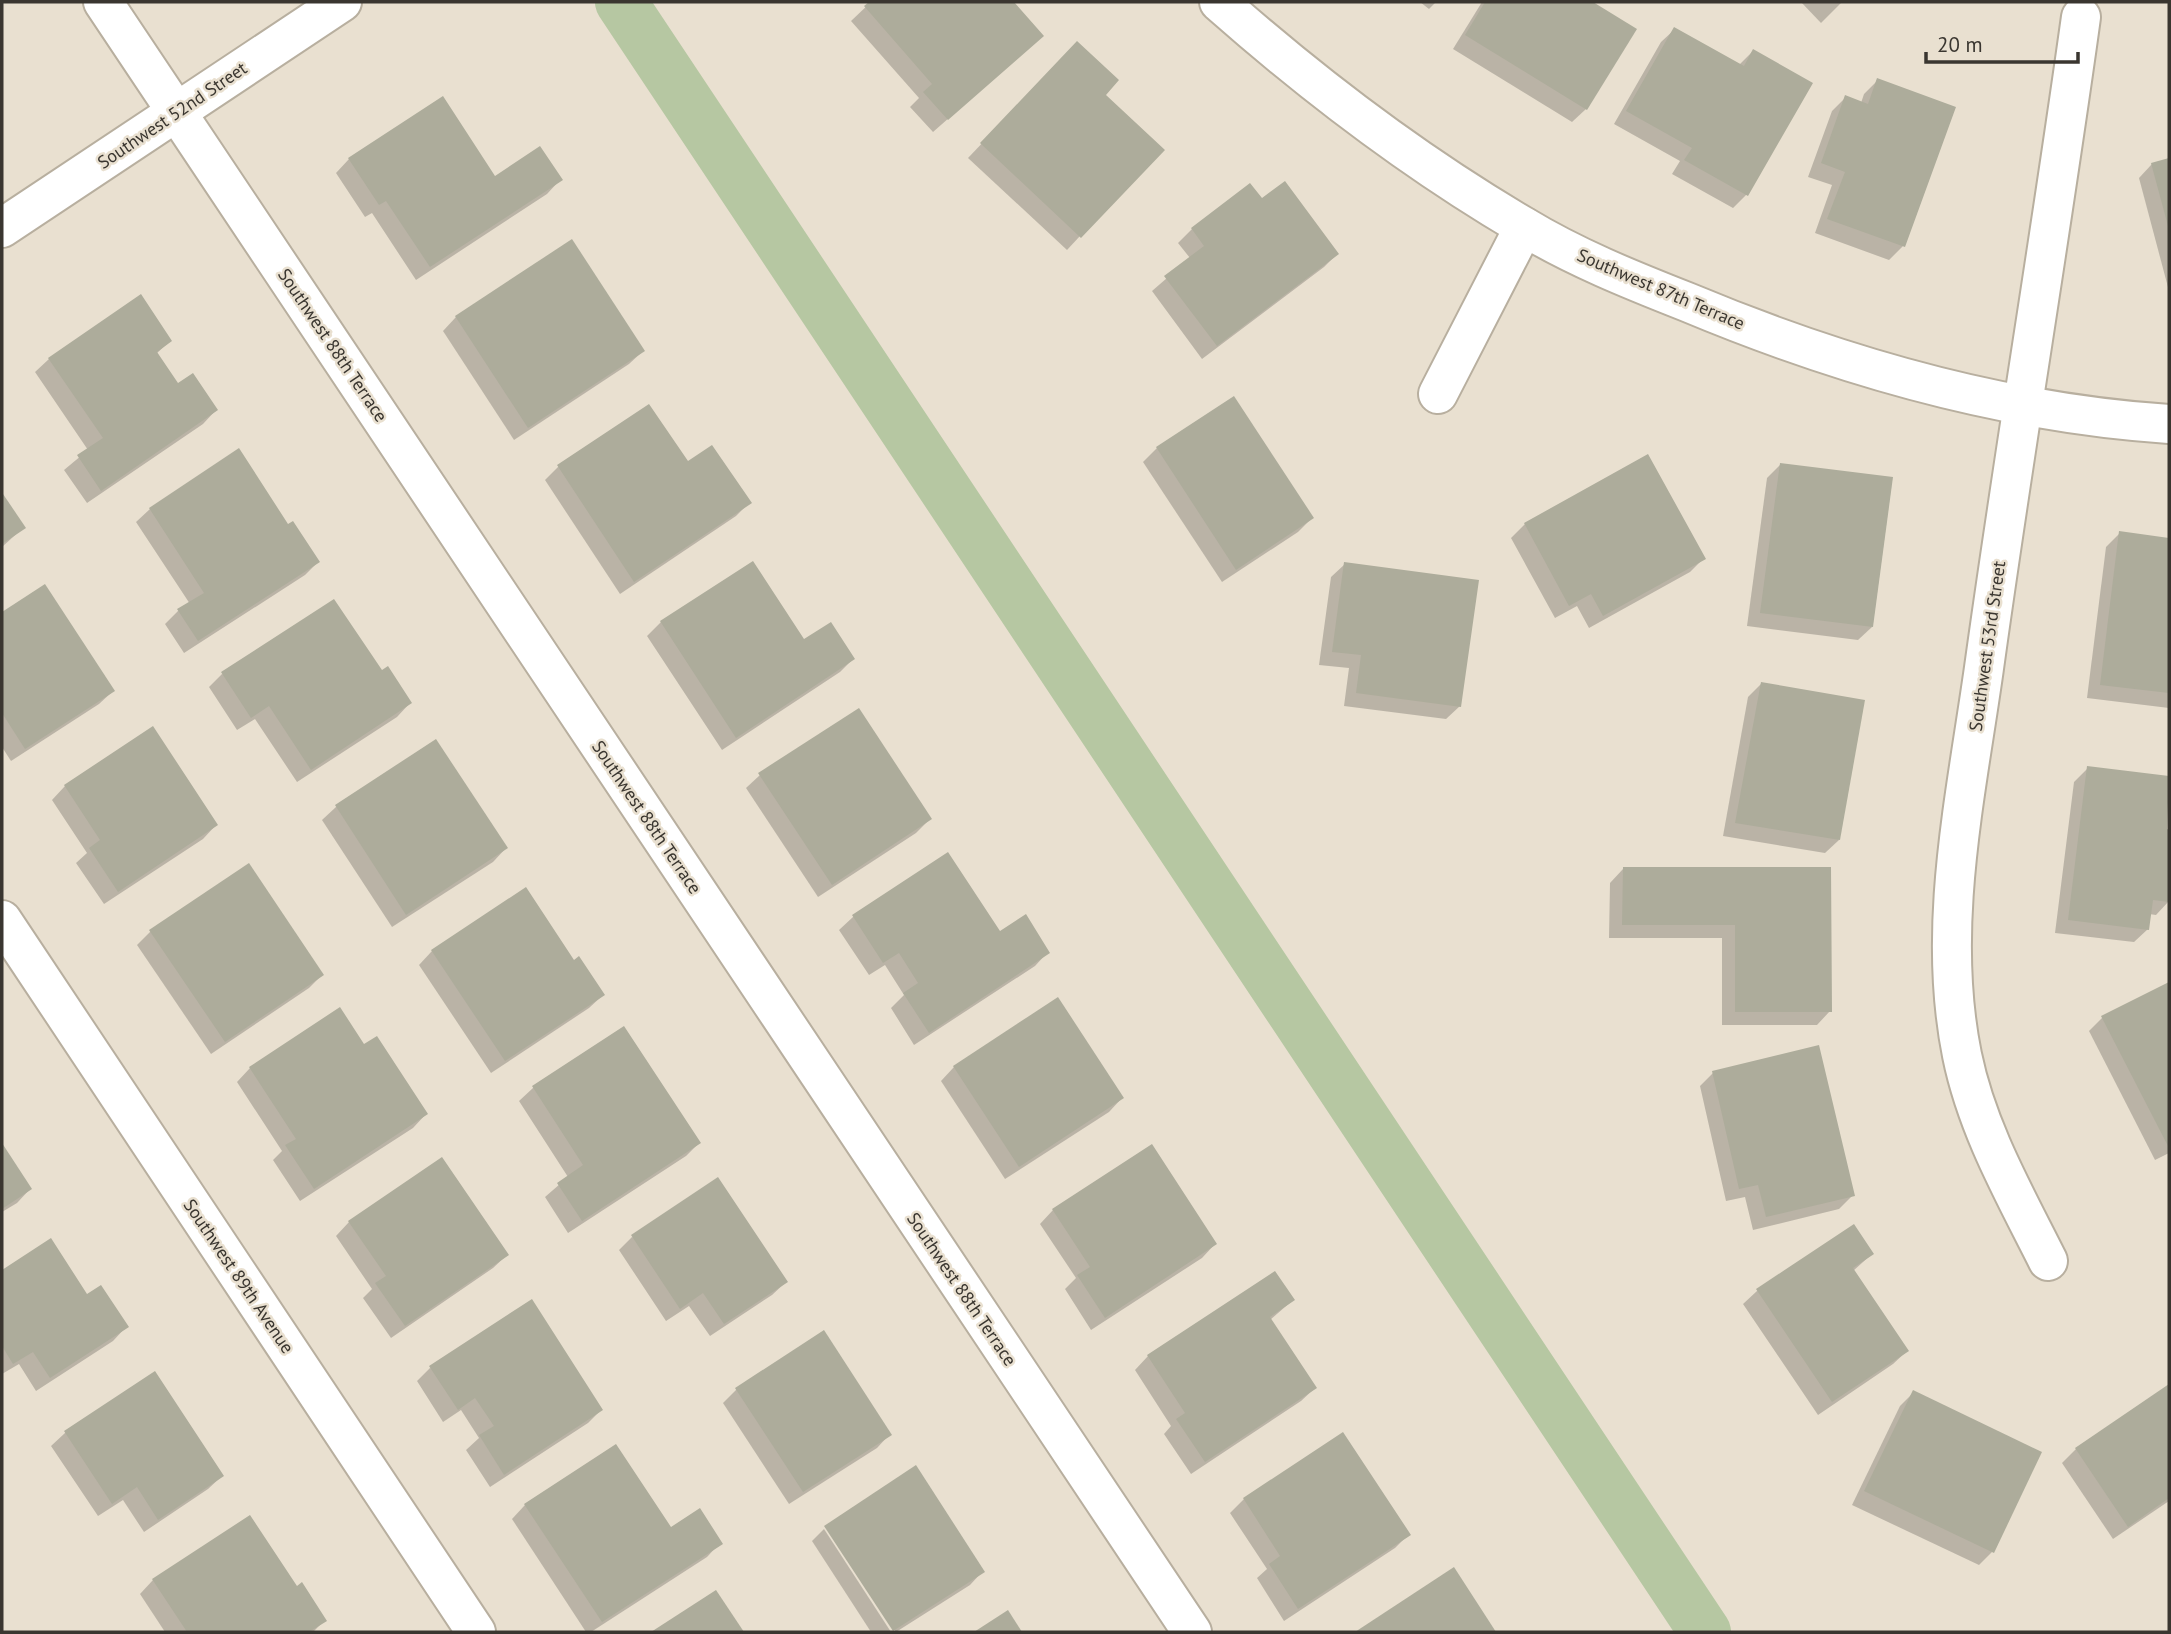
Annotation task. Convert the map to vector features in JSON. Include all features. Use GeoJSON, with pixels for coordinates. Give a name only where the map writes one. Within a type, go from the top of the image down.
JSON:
{"type":"FeatureCollection","features":[{"type":"Feature","properties":{"kind":"street","name":"Southwest 88th Terrace"},"geometry":{"type":"LineString","coordinates":[[103,2],[1192,1632]]}},
{"type":"Feature","properties":{"kind":"street","name":"Southwest 52nd Street"},"geometry":{"type":"LineString","coordinates":[[2,228],[342,2]]}},
{"type":"Feature","properties":{"kind":"street","name":"Southwest 87th Terrace"},"geometry":{"type":"LineString","coordinates":[[1219,2],[1326,93],[1408,152],[1524,227],[1617,274],[1719,316],[1827,355],[1918,382],[2104,420],[2169,424]]}},
{"type":"Feature","properties":{"kind":"street","name":"Southwest 53rd Street"},"geometry":{"type":"LineString","coordinates":[[2048,1261],[1984,1131],[1962,1056],[1952,982],[1952,924],[1959,847],[2021,404],[2081,16]]}},
{"type":"Feature","properties":{"kind":"street"},"geometry":{"type":"LineString","coordinates":[[1437,394],[1524,227]]}},
{"type":"Feature","properties":{"kind":"street","name":"Southwest 89th Avenue"},"geometry":{"type":"LineString","coordinates":[[2,920],[476,1632]]}},
{"type":"Feature","properties":{"kind":"building"},"geometry":{"type":"Polygon","coordinates":[[[869,2],[1014,2],[1044,36],[948,120],[923,92],[932,84],[864,6],[869,2]]]}},
{"type":"Feature","properties":{"kind":"building"},"geometry":{"type":"Polygon","coordinates":[[[1485,2],[1593,2],[1637,29],[1587,110],[1465,35],[1485,2]]]}},
{"type":"Feature","properties":{"kind":"building"},"geometry":{"type":"Polygon","coordinates":[[[1674,27],[1744,66],[1753,49],[1813,83],[1748,196],[1684,160],[1692,148],[1626,111],[1674,27]]]}},
{"type":"Feature","properties":{"kind":"building"},"geometry":{"type":"Polygon","coordinates":[[[1077,41],[1119,80],[1106,95],[1165,150],[1081,238],[980,143],[1077,41]]]}},
{"type":"Feature","properties":{"kind":"building"},"geometry":{"type":"Polygon","coordinates":[[[1877,78],[1956,107],[1905,247],[1827,219],[1845,172],[1821,163],[1845,95],[1868,104],[1877,78]]]}},
{"type":"Feature","properties":{"kind":"building"},"geometry":{"type":"Polygon","coordinates":[[[443,96],[495,176],[540,146],[563,180],[430,267],[386,201],[379,205],[348,158],[443,96]]]}},
{"type":"Feature","properties":{"kind":"building"},"geometry":{"type":"Polygon","coordinates":[[[2169,158],[2169,226],[2168,226],[2151,163],[2169,158]]]}},
{"type":"Feature","properties":{"kind":"building"},"geometry":{"type":"Polygon","coordinates":[[[1285,181],[1339,254],[1217,346],[1164,276],[1204,246],[1191,228],[1250,183],[1262,198],[1285,181]]]}},
{"type":"Feature","properties":{"kind":"building"},"geometry":{"type":"Polygon","coordinates":[[[572,239],[645,351],[528,428],[455,316],[572,239]]]}},
{"type":"Feature","properties":{"kind":"building"},"geometry":{"type":"Polygon","coordinates":[[[141,294],[172,341],[157,352],[178,383],[193,373],[218,410],[101,491],[77,455],[103,438],[48,358],[141,294]]]}},
{"type":"Feature","properties":{"kind":"building"},"geometry":{"type":"Polygon","coordinates":[[[1234,396],[1314,518],[1236,570],[1156,447],[1234,396]]]}},
{"type":"Feature","properties":{"kind":"building"},"geometry":{"type":"Polygon","coordinates":[[[649,404],[688,461],[712,445],[752,503],[634,582],[557,465],[649,404]]]}},
{"type":"Feature","properties":{"kind":"building"},"geometry":{"type":"Polygon","coordinates":[[[239,448],[288,524],[293,521],[320,562],[198,641],[177,609],[204,593],[149,508],[239,448]]]}},
{"type":"Feature","properties":{"kind":"building"},"geometry":{"type":"Polygon","coordinates":[[[1648,454],[1706,559],[1603,616],[1591,594],[1569,606],[1524,523],[1648,454]]]}},
{"type":"Feature","properties":{"kind":"building"},"geometry":{"type":"Polygon","coordinates":[[[1780,463],[1893,477],[1873,627],[1760,613],[1780,463]]]}},
{"type":"Feature","properties":{"kind":"building"},"geometry":{"type":"Polygon","coordinates":[[[2,495],[26,528],[2,544],[2,495]]]}},
{"type":"Feature","properties":{"kind":"building"},"geometry":{"type":"Polygon","coordinates":[[[2119,531],[2169,538],[2169,693],[2100,685],[2119,531]]]}},
{"type":"Feature","properties":{"kind":"building"},"geometry":{"type":"Polygon","coordinates":[[[753,561],[804,639],[831,622],[855,659],[736,738],[660,621],[753,561]]]}},
{"type":"Feature","properties":{"kind":"building"},"geometry":{"type":"Polygon","coordinates":[[[1344,562],[1479,580],[1461,707],[1356,693],[1361,655],[1332,652],[1344,562]]]}},
{"type":"Feature","properties":{"kind":"building"},"geometry":{"type":"Polygon","coordinates":[[[45,584],[115,691],[25,749],[2,713],[2,612],[45,584]]]}},
{"type":"Feature","properties":{"kind":"building"},"geometry":{"type":"Polygon","coordinates":[[[334,599],[382,670],[388,666],[412,703],[311,770],[269,706],[251,718],[221,672],[334,599]]]}},
{"type":"Feature","properties":{"kind":"building"},"geometry":{"type":"Polygon","coordinates":[[[1761,682],[1865,700],[1840,840],[1735,823],[1761,682]]]}},
{"type":"Feature","properties":{"kind":"building"},"geometry":{"type":"Polygon","coordinates":[[[859,708],[932,819],[832,885],[758,773],[859,708]]]}},
{"type":"Feature","properties":{"kind":"building"},"geometry":{"type":"Polygon","coordinates":[[[153,726],[218,825],[118,892],[89,848],[100,840],[64,785],[153,726]]]}},
{"type":"Feature","properties":{"kind":"building"},"geometry":{"type":"Polygon","coordinates":[[[436,739],[508,848],[406,915],[335,805],[436,739]]]}},
{"type":"Feature","properties":{"kind":"building"},"geometry":{"type":"Polygon","coordinates":[[[2087,766],[2169,776],[2169,902],[2153,900],[2149,930],[2068,920],[2087,766]]]}},
{"type":"Feature","properties":{"kind":"building"},"geometry":{"type":"Polygon","coordinates":[[[948,852],[1000,931],[1026,914],[1050,953],[929,1033],[903,993],[918,983],[899,953],[883,963],[852,915],[948,852]]]}},
{"type":"Feature","properties":{"kind":"building"},"geometry":{"type":"Polygon","coordinates":[[[249,863],[324,975],[225,1042],[149,930],[249,863]]]}},
{"type":"Feature","properties":{"kind":"building"},"geometry":{"type":"Polygon","coordinates":[[[1623,867],[1831,867],[1832,1012],[1735,1012],[1735,925],[1622,925],[1623,867]]]}},
{"type":"Feature","properties":{"kind":"building"},"geometry":{"type":"Polygon","coordinates":[[[526,887],[574,960],[579,956],[605,995],[505,1061],[431,950],[526,887]]]}},
{"type":"Feature","properties":{"kind":"building"},"geometry":{"type":"Polygon","coordinates":[[[2169,982],[2169,1148],[2101,1016],[2169,982]]]}},
{"type":"Feature","properties":{"kind":"building"},"geometry":{"type":"Polygon","coordinates":[[[1058,997],[1124,1098],[1019,1167],[953,1066],[1058,997]]]}},
{"type":"Feature","properties":{"kind":"building"},"geometry":{"type":"Polygon","coordinates":[[[340,1007],[364,1044],[377,1036],[428,1114],[314,1189],[285,1145],[296,1139],[249,1067],[340,1007]]]}},
{"type":"Feature","properties":{"kind":"building"},"geometry":{"type":"Polygon","coordinates":[[[624,1026],[701,1143],[582,1221],[557,1183],[583,1165],[532,1086],[624,1026]]]}},
{"type":"Feature","properties":{"kind":"building"},"geometry":{"type":"Polygon","coordinates":[[[1819,1045],[1855,1196],[1766,1217],[1758,1185],[1739,1189],[1712,1071],[1819,1045]]]}},
{"type":"Feature","properties":{"kind":"building"},"geometry":{"type":"Polygon","coordinates":[[[2,1143],[32,1189],[2,1209],[2,1143]]]}},
{"type":"Feature","properties":{"kind":"building"},"geometry":{"type":"Polygon","coordinates":[[[1152,1144],[1217,1244],[1105,1318],[1077,1275],[1090,1267],[1052,1209],[1152,1144]]]}},
{"type":"Feature","properties":{"kind":"building"},"geometry":{"type":"Polygon","coordinates":[[[442,1157],[509,1255],[405,1326],[375,1283],[386,1276],[348,1221],[442,1157]]]}},
{"type":"Feature","properties":{"kind":"building"},"geometry":{"type":"Polygon","coordinates":[[[718,1177],[788,1282],[724,1324],[703,1293],[680,1309],[631,1235],[718,1177]]]}},
{"type":"Feature","properties":{"kind":"building"},"geometry":{"type":"Polygon","coordinates":[[[1854,1224],[1874,1254],[1853,1268],[1909,1351],[1832,1402],[1756,1289],[1854,1224]]]}},
{"type":"Feature","properties":{"kind":"building"},"geometry":{"type":"Polygon","coordinates":[[[51,1238],[87,1294],[101,1285],[129,1327],[50,1378],[33,1352],[13,1364],[2,1346],[2,1270],[51,1238]]]}},
{"type":"Feature","properties":{"kind":"building"},"geometry":{"type":"Polygon","coordinates":[[[1275,1271],[1295,1300],[1270,1317],[1317,1388],[1205,1462],[1176,1419],[1185,1413],[1147,1355],[1275,1271]]]}},
{"type":"Feature","properties":{"kind":"building"},"geometry":{"type":"Polygon","coordinates":[[[532,1299],[603,1410],[504,1475],[479,1435],[494,1426],[475,1398],[458,1410],[429,1366],[532,1299]]]}},
{"type":"Feature","properties":{"kind":"building"},"geometry":{"type":"Polygon","coordinates":[[[824,1330],[892,1435],[803,1492],[735,1388],[824,1330]]]}},
{"type":"Feature","properties":{"kind":"building"},"geometry":{"type":"Polygon","coordinates":[[[155,1371],[224,1476],[158,1520],[137,1487],[112,1504],[64,1431],[155,1371]]]}},
{"type":"Feature","properties":{"kind":"building"},"geometry":{"type":"Polygon","coordinates":[[[2169,1384],[2169,1498],[2128,1527],[2075,1448],[2169,1384]]]}},
{"type":"Feature","properties":{"kind":"building"},"geometry":{"type":"Polygon","coordinates":[[[1913,1390],[2042,1452],[1994,1553],[1864,1491],[1913,1390]]]}},
{"type":"Feature","properties":{"kind":"building"},"geometry":{"type":"Polygon","coordinates":[[[1343,1432],[1411,1535],[1298,1609],[1269,1564],[1280,1556],[1243,1498],[1343,1432]]]}},
{"type":"Feature","properties":{"kind":"building"},"geometry":{"type":"Polygon","coordinates":[[[616,1444],[671,1527],[700,1508],[723,1544],[602,1622],[524,1504],[616,1444]]]}},
{"type":"Feature","properties":{"kind":"building"},"geometry":{"type":"Polygon","coordinates":[[[916,1465],[985,1572],[893,1631],[824,1526],[916,1465]]]}},
{"type":"Feature","properties":{"kind":"building"},"geometry":{"type":"Polygon","coordinates":[[[250,1515],[297,1586],[302,1582],[327,1621],[309,1632],[187,1632],[152,1579],[250,1515]]]}},
{"type":"Feature","properties":{"kind":"building"},"geometry":{"type":"Polygon","coordinates":[[[1454,1567],[1496,1632],[1355,1632],[1454,1567]]]}},
{"type":"Feature","properties":{"kind":"building"},"geometry":{"type":"Polygon","coordinates":[[[716,1590],[744,1632],[651,1632],[716,1590]]]}},
{"type":"Feature","properties":{"kind":"building"},"geometry":{"type":"Polygon","coordinates":[[[1008,1610],[1022,1632],[974,1632],[1008,1610]]]}},
{"type":"Feature","properties":{"kind":"waterway"},"geometry":{"type":"LineString","coordinates":[[621,2],[1705,1632]]}}]}
